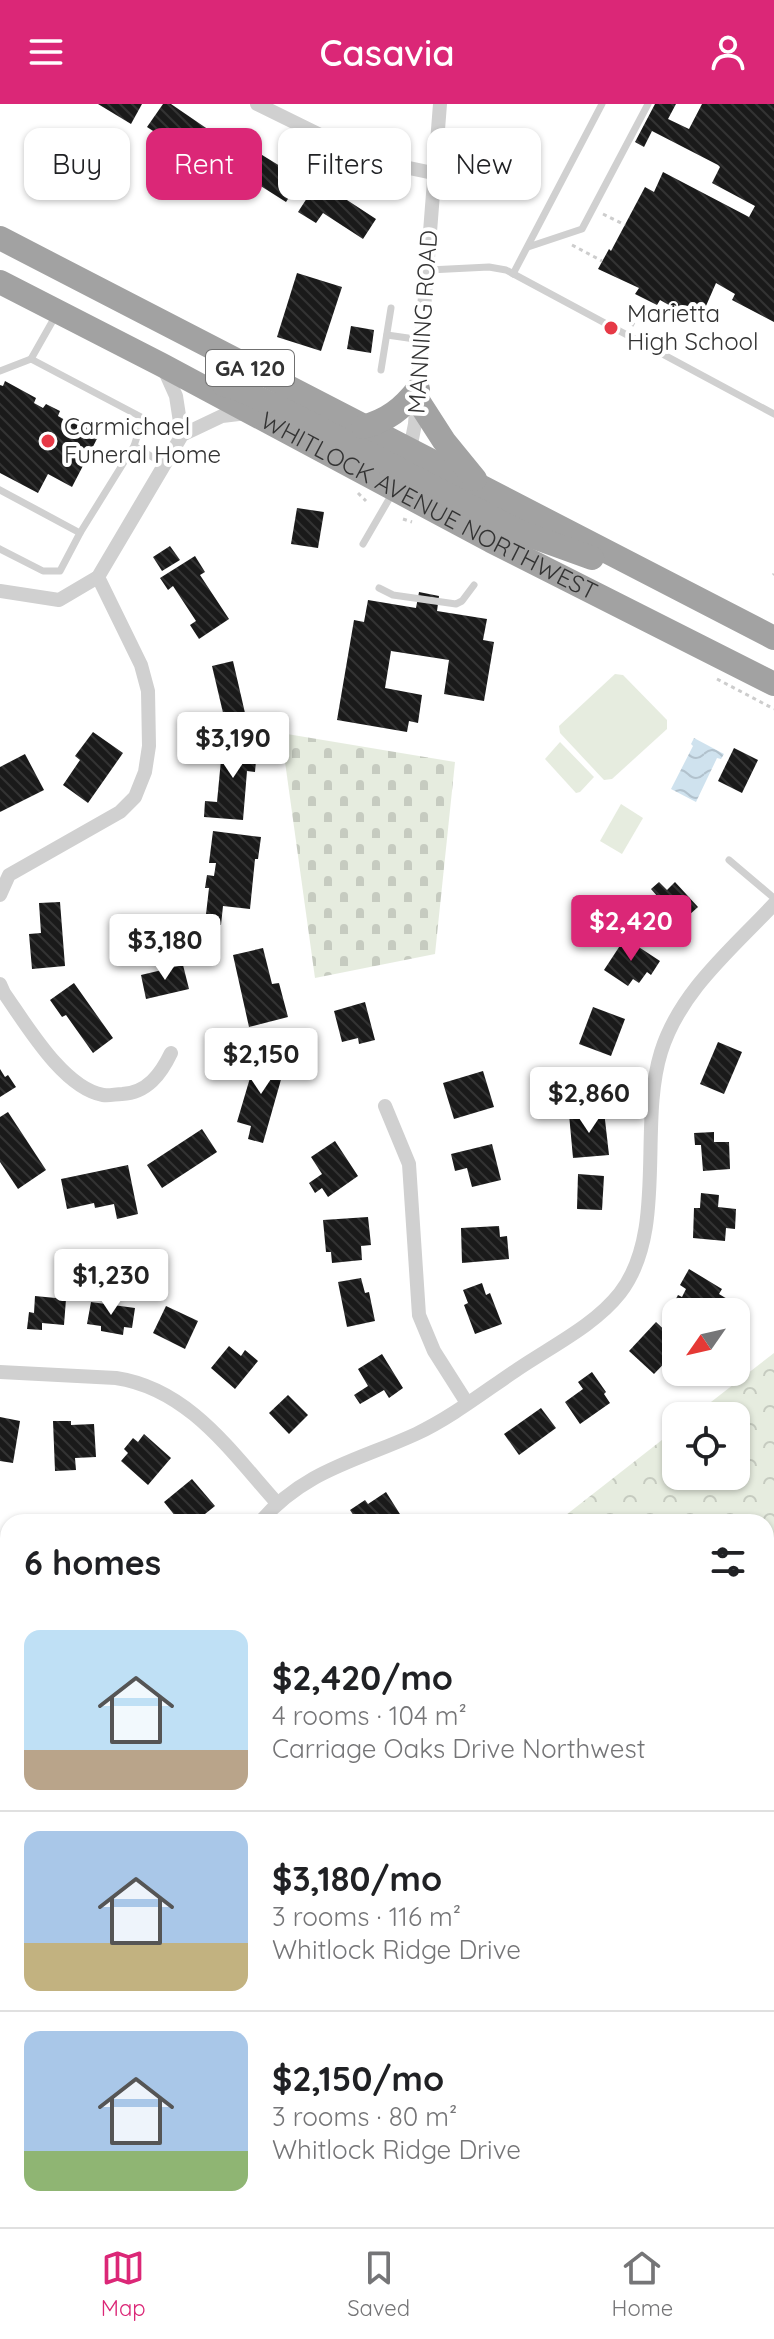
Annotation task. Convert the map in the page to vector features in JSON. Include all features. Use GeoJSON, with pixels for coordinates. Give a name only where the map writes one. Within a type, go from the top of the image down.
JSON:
{"type":"FeatureCollection","features":[{"type":"Feature","properties":{"kind":"highway","name":"WHITLOCK AVENUE NORTHWEST"},"geometry":{"type":"LineString","coordinates":[[0,238],[363,427],[402,471],[502,547],[774,684]]}},
{"type":"Feature","properties":{"kind":"highway","name":"WHITLOCK AVENUE NORTHWEST"},"geometry":{"type":"LineString","coordinates":[[0,282],[250,412],[402,471],[489,492],[774,638]]}},
{"type":"Feature","properties":{"kind":"highway"},"geometry":{"type":"LineString","coordinates":[[187,378],[239,389],[545,543],[637,568]]}},
{"type":"Feature","properties":{"kind":"highway"},"geometry":{"type":"LineString","coordinates":[[363,427],[384,421],[418,394],[455,456],[489,492]]}},
{"type":"Feature","properties":{"kind":"street"},"geometry":{"type":"LineString","coordinates":[[257,104],[371,160],[427,172]]}},
{"type":"Feature","properties":{"kind":"street","name":"MANNING ROAD"},"geometry":{"type":"LineString","coordinates":[[438,128],[440,104]]}},
{"type":"Feature","properties":{"kind":"street","name":"MANNING ROAD"},"geometry":{"type":"LineString","coordinates":[[402,471],[418,394],[432,200]]}},
{"type":"Feature","properties":{"kind":"street"},"geometry":{"type":"LineString","coordinates":[[162,365],[176,396],[182,435]]}},
{"type":"Feature","properties":{"kind":"street"},"geometry":{"type":"LineString","coordinates":[[0,591],[59,600],[98,577],[182,435],[222,416],[250,412]]}},
{"type":"Feature","properties":{"kind":"street"},"geometry":{"type":"LineString","coordinates":[[0,895],[9,875],[120,812],[135,797],[145,772],[149,746],[148,691],[141,665],[98,577]]}},
{"type":"Feature","properties":{"kind":"street"},"geometry":{"type":"LineString","coordinates":[[267,1514],[277,1503],[325,1471],[421,1431],[467,1403],[590,1321],[620,1294],[631,1276],[644,1240],[652,1092],[665,1041],[683,1006],[702,980],[774,904]]}},
{"type":"Feature","properties":{"kind":"street"},"geometry":{"type":"LineString","coordinates":[[0,984],[41,1045],[65,1072],[85,1088],[103,1095],[136,1093],[161,1074],[171,1053]]}},
{"type":"Feature","properties":{"kind":"street"},"geometry":{"type":"LineString","coordinates":[[385,1106],[401,1140],[412,1183],[419,1315],[441,1363],[467,1403]]}},
{"type":"Feature","properties":{"kind":"street"},"geometry":{"type":"LineString","coordinates":[[0,1372],[116,1378],[163,1392],[203,1422],[277,1503]]}},
{"type":"Feature","properties":{"kind":"lane"},"geometry":{"type":"LineString","coordinates":[[513,274],[602,104]]}},
{"type":"Feature","properties":{"kind":"lane"},"geometry":{"type":"LineString","coordinates":[[528,247],[582,229],[648,104]]}},
{"type":"Feature","properties":{"kind":"lane"},"geometry":{"type":"LineString","coordinates":[[429,270],[489,267],[513,274],[774,414]]}},
{"type":"Feature","properties":{"kind":"lane"},"geometry":{"type":"LineString","coordinates":[[381,370],[391,308]]}},
{"type":"Feature","properties":{"kind":"lane"},"geometry":{"type":"LineString","coordinates":[[0,371],[31,359],[58,311]]}},
{"type":"Feature","properties":{"kind":"lane"},"geometry":{"type":"LineString","coordinates":[[387,335],[422,340]]}},
{"type":"Feature","properties":{"kind":"lane"},"geometry":{"type":"LineString","coordinates":[[0,549],[43,571],[60,571],[134,446],[143,418],[31,359]]}},
{"type":"Feature","properties":{"kind":"lane"},"geometry":{"type":"LineString","coordinates":[[134,446],[164,464]]}},
{"type":"Feature","properties":{"kind":"lane"},"geometry":{"type":"LineString","coordinates":[[363,544],[402,471]]}},
{"type":"Feature","properties":{"kind":"lane"},"geometry":{"type":"LineString","coordinates":[[0,490],[80,533]]}},
{"type":"Feature","properties":{"kind":"lane"},"geometry":{"type":"LineString","coordinates":[[379,588],[393,595],[456,604],[474,585]]}},
{"type":"Feature","properties":{"kind":"lane"},"geometry":{"type":"LineString","coordinates":[[729,860],[774,898]]}},
{"type":"Feature","properties":{"kind":"path"},"geometry":{"type":"LineString","coordinates":[[603,214],[625,225]]}},
{"type":"Feature","properties":{"kind":"path"},"geometry":{"type":"LineString","coordinates":[[568,244],[602,261]]}},
{"type":"Feature","properties":{"kind":"path"},"geometry":{"type":"LineString","coordinates":[[626,336],[643,305]]}},
{"type":"Feature","properties":{"kind":"green space"},"geometry":{"type":"Polygon","coordinates":[[[615,674],[623,675],[667,720],[667,729],[612,779],[604,780],[560,733],[559,726],[615,674]]]}},
{"type":"Feature","properties":{"kind":"green space"},"geometry":{"type":"Polygon","coordinates":[[[281,733],[455,762],[435,954],[315,978],[281,733]]]}},
{"type":"Feature","properties":{"kind":"green space"},"geometry":{"type":"Polygon","coordinates":[[[560,742],[594,777],[580,792],[576,793],[545,759],[560,742]]]}},
{"type":"Feature","properties":{"kind":"green space"},"geometry":{"type":"Polygon","coordinates":[[[621,804],[643,818],[622,854],[600,841],[621,804]]]}},
{"type":"Feature","properties":{"kind":"green space"},"geometry":{"type":"Polygon","coordinates":[[[774,1353],[774,1514],[567,1514],[662,1440],[662,1490],[750,1490],[750,1402],[711,1402],[732,1386],[750,1386],[750,1372],[774,1353]]]}},
{"type":"Feature","properties":{"kind":"water"},"geometry":{"type":"Polygon","coordinates":[[[694,738],[724,754],[721,759],[717,758],[696,802],[671,789],[694,738]]]}},
{"type":"Feature","properties":{"kind":"building"},"geometry":{"type":"Polygon","coordinates":[[[98,104],[142,104],[131,124],[98,104]]]}},
{"type":"Feature","properties":{"kind":"building"},"geometry":{"type":"Polygon","coordinates":[[[163,104],[171,104],[206,128],[149,128],[163,104]]]}},
{"type":"Feature","properties":{"kind":"building"},"geometry":{"type":"Polygon","coordinates":[[[655,104],[676,104],[668,119],[689,129],[702,104],[774,104],[774,322],[732,300],[735,294],[716,283],[699,322],[660,300],[657,305],[635,294],[639,288],[598,269],[645,187],[654,192],[663,172],[749,217],[755,206],[712,183],[720,167],[718,165],[652,131],[644,147],[635,142],[655,104]]]}},
{"type":"Feature","properties":{"kind":"building"},"geometry":{"type":"Polygon","coordinates":[[[262,155],[278,165],[278,197],[262,187],[262,155]]]}},
{"type":"Feature","properties":{"kind":"building"},"geometry":{"type":"Polygon","coordinates":[[[306,200],[347,200],[376,219],[363,239],[323,213],[316,223],[298,212],[306,200]]]}},
{"type":"Feature","properties":{"kind":"building"},"geometry":{"type":"Polygon","coordinates":[[[297,273],[342,287],[321,351],[277,337],[297,273]]]}},
{"type":"Feature","properties":{"kind":"building"},"geometry":{"type":"Polygon","coordinates":[[[351,326],[374,330],[371,353],[347,349],[351,326]]]}},
{"type":"Feature","properties":{"kind":"building","name":"Carmichael Funeral Home"},"geometry":{"type":"Polygon","coordinates":[[[5,381],[36,398],[34,403],[43,408],[46,404],[60,411],[58,416],[72,424],[74,419],[100,433],[72,487],[48,474],[38,493],[0,473],[0,385],[3,386],[5,381]]]}},
{"type":"Feature","properties":{"kind":"building"},"geometry":{"type":"Polygon","coordinates":[[[297,508],[324,512],[318,548],[291,544],[297,508]]]}},
{"type":"Feature","properties":{"kind":"building"},"geometry":{"type":"Polygon","coordinates":[[[170,546],[180,560],[162,571],[153,557],[170,546]]]}},
{"type":"Feature","properties":{"kind":"building"},"geometry":{"type":"Polygon","coordinates":[[[195,556],[205,572],[200,575],[229,619],[199,639],[190,625],[196,621],[173,586],[168,590],[160,578],[195,556]]]}},
{"type":"Feature","properties":{"kind":"building"},"geometry":{"type":"Polygon","coordinates":[[[419,592],[439,596],[437,611],[487,619],[483,640],[494,642],[484,701],[444,694],[449,660],[391,651],[385,688],[422,695],[418,723],[409,721],[407,732],[337,720],[354,620],[364,622],[368,600],[416,608],[419,592]]]}},
{"type":"Feature","properties":{"kind":"building"},"geometry":{"type":"Polygon","coordinates":[[[233,661],[245,713],[224,717],[212,666],[233,661]]]}},
{"type":"Feature","properties":{"kind":"building"},"geometry":{"type":"Polygon","coordinates":[[[93,732],[123,753],[88,803],[63,785],[80,760],[75,756],[93,732]]]}},
{"type":"Feature","properties":{"kind":"building"},"geometry":{"type":"Polygon","coordinates":[[[239,736],[258,738],[255,772],[247,771],[243,820],[204,817],[205,801],[217,802],[221,760],[214,759],[215,748],[238,750],[239,736]]]}},
{"type":"Feature","properties":{"kind":"building"},"geometry":{"type":"Polygon","coordinates":[[[734,748],[758,760],[742,793],[718,781],[734,748]]]}},
{"type":"Feature","properties":{"kind":"building"},"geometry":{"type":"Polygon","coordinates":[[[25,754],[44,790],[0,812],[0,767],[25,754]]]}},
{"type":"Feature","properties":{"kind":"building"},"geometry":{"type":"Polygon","coordinates":[[[213,831],[261,837],[258,859],[255,859],[250,909],[223,906],[221,925],[205,923],[209,888],[205,888],[207,875],[214,876],[216,863],[209,863],[213,831]]]}},
{"type":"Feature","properties":{"kind":"building"},"geometry":{"type":"Polygon","coordinates":[[[659,882],[667,890],[675,882],[698,907],[668,934],[645,909],[658,897],[651,889],[659,882]]]}},
{"type":"Feature","properties":{"kind":"building"},"geometry":{"type":"Polygon","coordinates":[[[60,902],[65,966],[32,969],[29,934],[41,933],[39,903],[60,902]]]}},
{"type":"Feature","properties":{"kind":"building"},"geometry":{"type":"Polygon","coordinates":[[[625,938],[660,961],[651,975],[647,972],[639,983],[633,979],[628,986],[604,970],[625,938]]]}},
{"type":"Feature","properties":{"kind":"building"},"geometry":{"type":"Polygon","coordinates":[[[263,948],[272,984],[279,983],[288,1017],[249,1027],[233,955],[263,948]]]}},
{"type":"Feature","properties":{"kind":"building"},"geometry":{"type":"Polygon","coordinates":[[[183,965],[189,989],[146,999],[141,975],[183,965]]]}},
{"type":"Feature","properties":{"kind":"building"},"geometry":{"type":"Polygon","coordinates":[[[74,983],[113,1038],[93,1053],[66,1015],[62,1017],[50,1000],[74,983]]]}},
{"type":"Feature","properties":{"kind":"building"},"geometry":{"type":"Polygon","coordinates":[[[365,1002],[375,1040],[359,1044],[358,1038],[342,1042],[334,1011],[365,1002]]]}},
{"type":"Feature","properties":{"kind":"building"},"geometry":{"type":"Polygon","coordinates":[[[593,1007],[625,1019],[611,1056],[579,1044],[593,1007]]]}},
{"type":"Feature","properties":{"kind":"building"},"geometry":{"type":"Polygon","coordinates":[[[718,1042],[742,1052],[724,1094],[700,1084],[718,1042]]]}},
{"type":"Feature","properties":{"kind":"building"},"geometry":{"type":"Polygon","coordinates":[[[257,1054],[286,1062],[263,1143],[248,1139],[251,1126],[237,1122],[257,1054]]]}},
{"type":"Feature","properties":{"kind":"building"},"geometry":{"type":"Polygon","coordinates":[[[0,1069],[16,1087],[0,1097],[0,1069]]]}},
{"type":"Feature","properties":{"kind":"building"},"geometry":{"type":"Polygon","coordinates":[[[483,1071],[494,1107],[454,1119],[443,1083],[483,1071]]]}},
{"type":"Feature","properties":{"kind":"building"},"geometry":{"type":"Polygon","coordinates":[[[604,1111],[609,1155],[573,1158],[569,1114],[604,1111]]]}},
{"type":"Feature","properties":{"kind":"building"},"geometry":{"type":"Polygon","coordinates":[[[8,1112],[46,1170],[18,1189],[0,1162],[0,1117],[8,1112]]]}},
{"type":"Feature","properties":{"kind":"building"},"geometry":{"type":"Polygon","coordinates":[[[202,1129],[217,1152],[162,1188],[147,1165],[202,1129]]]}},
{"type":"Feature","properties":{"kind":"building"},"geometry":{"type":"Polygon","coordinates":[[[714,1132],[714,1142],[729,1142],[730,1169],[703,1171],[701,1145],[695,1145],[694,1133],[714,1132]]]}},
{"type":"Feature","properties":{"kind":"building"},"geometry":{"type":"Polygon","coordinates":[[[335,1141],[358,1176],[328,1197],[322,1188],[315,1193],[309,1183],[322,1174],[311,1157],[335,1141]]]}},
{"type":"Feature","properties":{"kind":"building"},"geometry":{"type":"Polygon","coordinates":[[[492,1144],[501,1180],[472,1187],[467,1168],[455,1171],[451,1154],[492,1144]]]}},
{"type":"Feature","properties":{"kind":"building"},"geometry":{"type":"Polygon","coordinates":[[[128,1165],[138,1214],[117,1219],[114,1204],[95,1208],[94,1203],[67,1209],[61,1179],[128,1165]]]}},
{"type":"Feature","properties":{"kind":"building"},"geometry":{"type":"Polygon","coordinates":[[[578,1174],[604,1176],[602,1210],[577,1209],[578,1174]]]}},
{"type":"Feature","properties":{"kind":"building"},"geometry":{"type":"Polygon","coordinates":[[[701,1193],[719,1195],[718,1207],[736,1209],[735,1229],[726,1228],[725,1241],[693,1238],[694,1208],[700,1208],[701,1193]]]}},
{"type":"Feature","properties":{"kind":"building"},"geometry":{"type":"Polygon","coordinates":[[[368,1217],[371,1245],[361,1246],[362,1260],[332,1263],[331,1252],[326,1252],[323,1220],[368,1217]]]}},
{"type":"Feature","properties":{"kind":"building"},"geometry":{"type":"Polygon","coordinates":[[[499,1226],[500,1237],[507,1236],[509,1259],[462,1263],[461,1228],[499,1226]]]}},
{"type":"Feature","properties":{"kind":"building"},"geometry":{"type":"Polygon","coordinates":[[[689,1269],[722,1289],[719,1294],[726,1298],[676,1298],[678,1295],[682,1297],[686,1289],[680,1285],[689,1269]]]}},
{"type":"Feature","properties":{"kind":"building"},"geometry":{"type":"Polygon","coordinates":[[[361,1278],[365,1293],[369,1292],[375,1321],[347,1327],[338,1282],[361,1278]]]}},
{"type":"Feature","properties":{"kind":"building"},"geometry":{"type":"Polygon","coordinates":[[[482,1283],[486,1295],[490,1293],[502,1324],[475,1334],[464,1305],[468,1303],[463,1290],[482,1283]]]}},
{"type":"Feature","properties":{"kind":"building"},"geometry":{"type":"Polygon","coordinates":[[[35,1296],[66,1299],[64,1325],[42,1323],[42,1330],[27,1329],[29,1312],[34,1313],[35,1296]]]}},
{"type":"Feature","properties":{"kind":"building"},"geometry":{"type":"Polygon","coordinates":[[[91,1302],[135,1308],[132,1328],[124,1327],[123,1335],[101,1331],[101,1326],[87,1324],[91,1302]]]}},
{"type":"Feature","properties":{"kind":"building"},"geometry":{"type":"Polygon","coordinates":[[[166,1306],[198,1321],[185,1349],[153,1333],[166,1306]]]}},
{"type":"Feature","properties":{"kind":"building"},"geometry":{"type":"Polygon","coordinates":[[[656,1322],[662,1328],[662,1366],[654,1374],[629,1351],[656,1322]]]}},
{"type":"Feature","properties":{"kind":"building"},"geometry":{"type":"Polygon","coordinates":[[[229,1346],[241,1356],[245,1350],[258,1361],[235,1389],[211,1368],[229,1346]]]}},
{"type":"Feature","properties":{"kind":"building"},"geometry":{"type":"Polygon","coordinates":[[[382,1354],[403,1388],[389,1398],[384,1390],[360,1404],[354,1395],[368,1386],[358,1369],[382,1354]]]}},
{"type":"Feature","properties":{"kind":"building"},"geometry":{"type":"Polygon","coordinates":[[[592,1372],[610,1403],[580,1424],[565,1402],[583,1389],[578,1382],[592,1372]]]}},
{"type":"Feature","properties":{"kind":"building"},"geometry":{"type":"Polygon","coordinates":[[[288,1395],[308,1415],[289,1434],[269,1413],[288,1395]]]}},
{"type":"Feature","properties":{"kind":"building"},"geometry":{"type":"Polygon","coordinates":[[[541,1408],[556,1428],[519,1455],[504,1434],[541,1408]]]}},
{"type":"Feature","properties":{"kind":"building"},"geometry":{"type":"Polygon","coordinates":[[[0,1417],[20,1421],[13,1463],[0,1461],[0,1417]]]}},
{"type":"Feature","properties":{"kind":"building"},"geometry":{"type":"Polygon","coordinates":[[[53,1421],[71,1421],[71,1425],[94,1424],[96,1457],[75,1458],[76,1470],[55,1471],[53,1421]]]}},
{"type":"Feature","properties":{"kind":"building"},"geometry":{"type":"Polygon","coordinates":[[[144,1434],[171,1458],[148,1485],[121,1461],[128,1453],[124,1449],[133,1438],[138,1442],[144,1434]]]}},
{"type":"Feature","properties":{"kind":"building"},"geometry":{"type":"Polygon","coordinates":[[[192,1479],[215,1506],[205,1514],[174,1514],[164,1502],[192,1479]]]}},
{"type":"Feature","properties":{"kind":"building"},"geometry":{"type":"Polygon","coordinates":[[[386,1492],[400,1514],[353,1514],[350,1510],[365,1500],[368,1504],[386,1492]]]}},
{"type":"Feature","properties":{"kind":"place","name":"Marietta High School"},"geometry":{"type":"Point","coordinates":[611,328]}},
{"type":"Feature","properties":{"kind":"place","name":"Carmichael Funeral Home"},"geometry":{"type":"Point","coordinates":[48,441]}}]}
